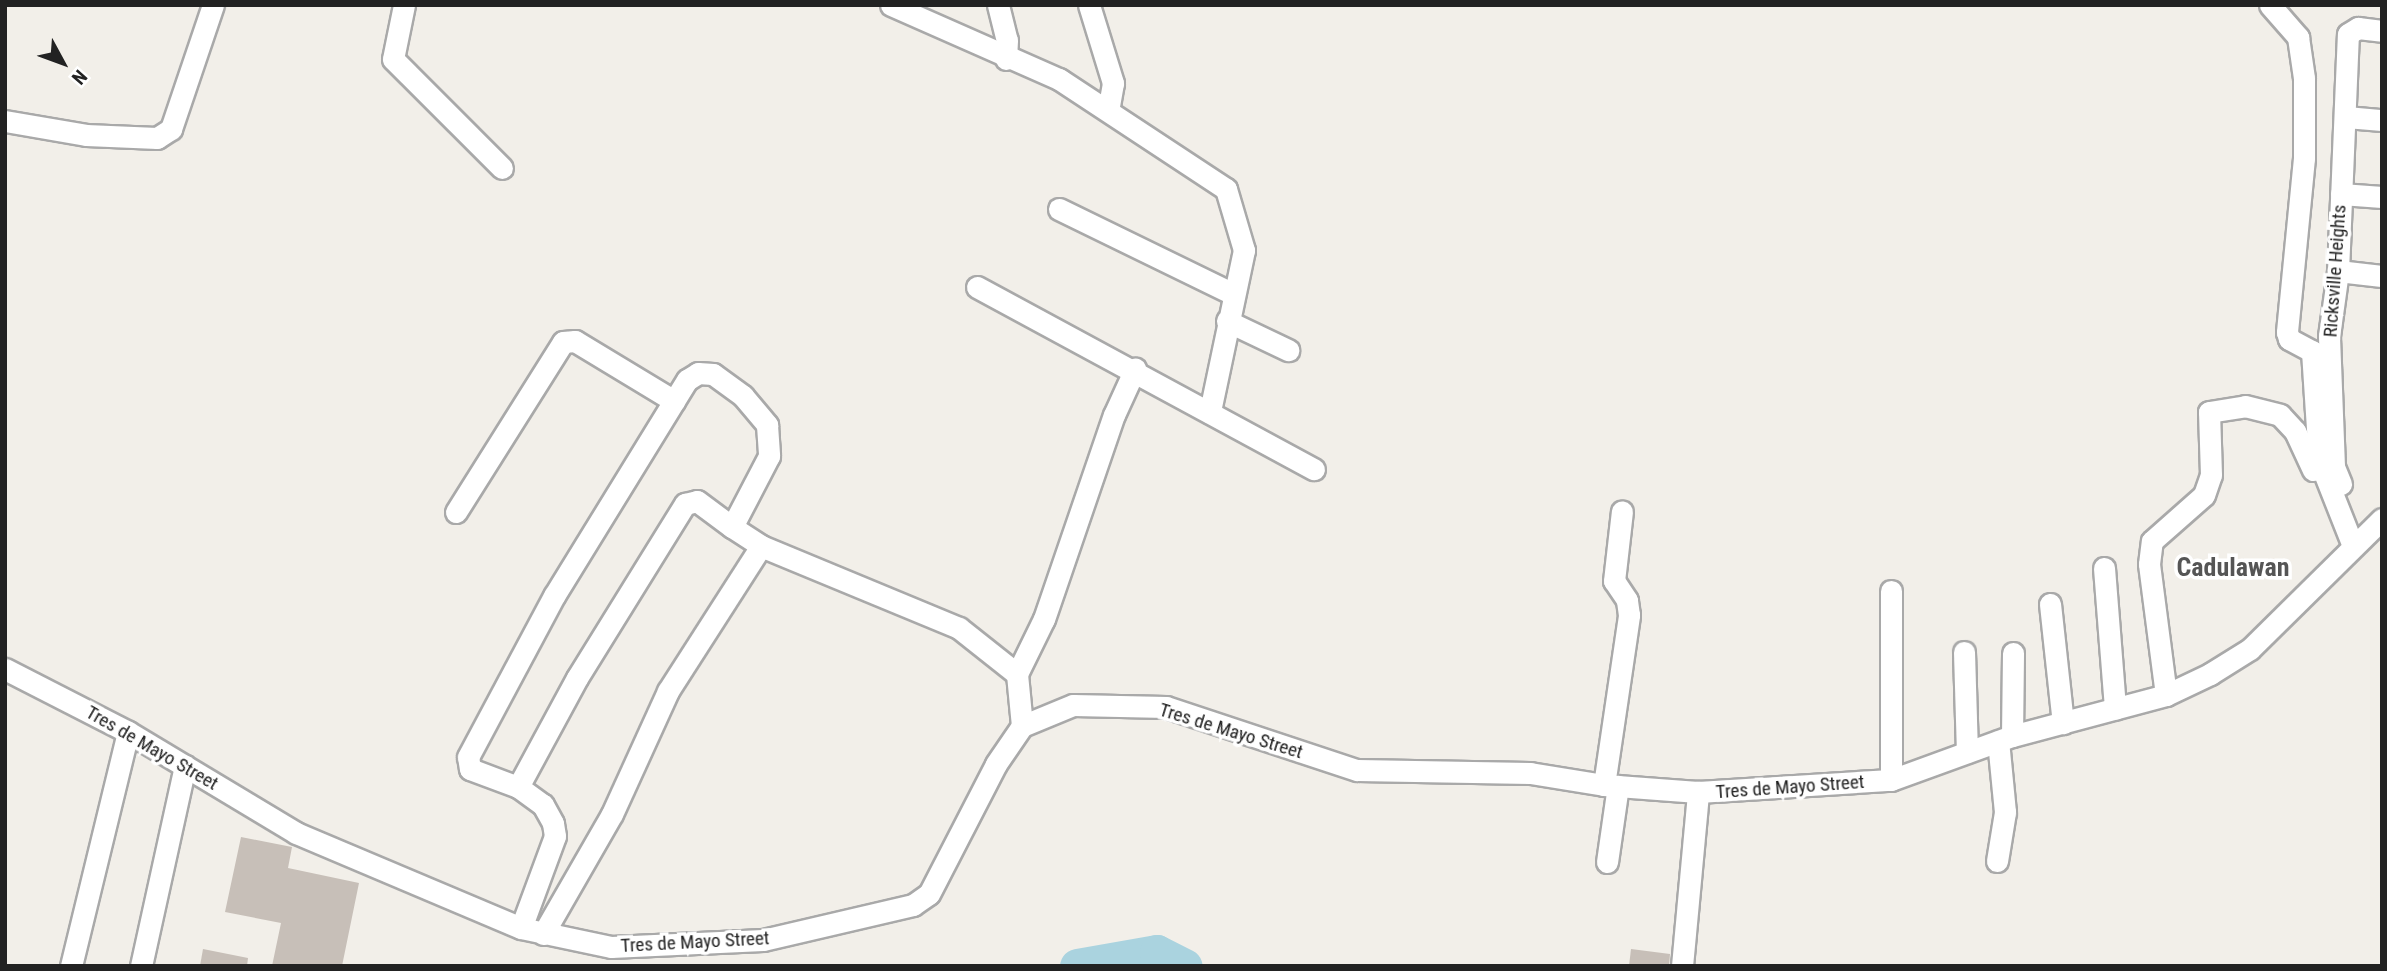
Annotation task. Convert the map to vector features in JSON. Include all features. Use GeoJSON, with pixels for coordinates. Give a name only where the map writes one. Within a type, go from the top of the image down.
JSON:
{"type":"FeatureCollection","features":[{"type":"Feature","properties":{"kind":"street"},"geometry":{"type":"LineString","coordinates":[[5,121],[86,135],[157,138],[171,129],[213,5]]}},
{"type":"Feature","properties":{"kind":"street"},"geometry":{"type":"LineString","coordinates":[[404,5],[393,59],[502,168]]}},
{"type":"Feature","properties":{"kind":"street"},"geometry":{"type":"LineString","coordinates":[[891,5],[1006,60],[1059,79],[1226,189],[1244,250],[1210,412]]}},
{"type":"Feature","properties":{"kind":"street"},"geometry":{"type":"LineString","coordinates":[[998,5],[1007,40],[1006,60]]}},
{"type":"Feature","properties":{"kind":"street"},"geometry":{"type":"LineString","coordinates":[[1089,5],[1113,83],[1108,110]]}},
{"type":"Feature","properties":{"kind":"street"},"geometry":{"type":"LineString","coordinates":[[2270,5],[2298,37],[2304,78],[2304,158],[2287,332],[2289,340],[2312,351],[2319,460],[2355,545]]}},
{"type":"Feature","properties":{"kind":"street","name":"Ricksville Heights"},"geometry":{"type":"LineString","coordinates":[[2355,545],[2334,467],[2329,336],[2338,271],[2348,34],[2358,28],[2382,32]]}},
{"type":"Feature","properties":{"kind":"street"},"geometry":{"type":"LineString","coordinates":[[2346,117],[2382,120]]}},
{"type":"Feature","properties":{"kind":"street"},"geometry":{"type":"LineString","coordinates":[[2340,194],[2382,197]]}},
{"type":"Feature","properties":{"kind":"street"},"geometry":{"type":"LineString","coordinates":[[1059,209],[1233,293]]}},
{"type":"Feature","properties":{"kind":"street"},"geometry":{"type":"LineString","coordinates":[[2338,271],[2382,276]]}},
{"type":"Feature","properties":{"kind":"street"},"geometry":{"type":"LineString","coordinates":[[976,288],[1135,369],[1314,469]]}},
{"type":"Feature","properties":{"kind":"street"},"geometry":{"type":"LineString","coordinates":[[1227,321],[1288,350]]}},
{"type":"Feature","properties":{"kind":"street"},"geometry":{"type":"LineString","coordinates":[[456,512],[563,342],[575,341],[674,401]]}},
{"type":"Feature","properties":{"kind":"street"},"geometry":{"type":"LineString","coordinates":[[1022,726],[1017,674],[1044,619],[1114,415],[1135,369]]}},
{"type":"Feature","properties":{"kind":"street"},"geometry":{"type":"LineString","coordinates":[[521,928],[555,836],[543,805],[518,787],[470,769],[468,757],[554,597],[687,380],[698,373],[713,374],[743,396],[767,425],[769,456],[732,527]]}},
{"type":"Feature","properties":{"kind":"street"},"geometry":{"type":"LineString","coordinates":[[2166,695],[2149,564],[2152,541],[2204,495],[2211,475],[2209,412],[2245,406],[2280,415],[2288,422],[2355,545]]}},
{"type":"Feature","properties":{"kind":"street"},"geometry":{"type":"LineString","coordinates":[[518,787],[577,678],[685,504],[697,500],[761,545],[959,628],[1017,674]]}},
{"type":"Feature","properties":{"kind":"street"},"geometry":{"type":"LineString","coordinates":[[1607,862],[1611,785],[1629,615],[1628,600],[1614,581],[1622,511]]}},
{"type":"Feature","properties":{"kind":"street","name":"Tres de Mayo Street"},"geometry":{"type":"LineString","coordinates":[[5,669],[128,732],[296,834],[521,928],[611,947],[763,940],[912,905],[929,894],[939,880],[996,764],[1022,726],[1073,705],[1166,707],[1357,770],[1530,773],[1611,785],[1698,792],[1891,780],[2005,739],[2166,695],[2250,649],[2382,519]]}},
{"type":"Feature","properties":{"kind":"street"},"geometry":{"type":"LineString","coordinates":[[543,934],[612,814],[668,691],[761,545]]}},
{"type":"Feature","properties":{"kind":"street"},"geometry":{"type":"LineString","coordinates":[[2104,568],[2115,709]]}},
{"type":"Feature","properties":{"kind":"street"},"geometry":{"type":"LineString","coordinates":[[1891,591],[1891,780]]}},
{"type":"Feature","properties":{"kind":"street"},"geometry":{"type":"LineString","coordinates":[[2050,604],[2063,723]]}},
{"type":"Feature","properties":{"kind":"street"},"geometry":{"type":"LineString","coordinates":[[1965,652],[1967,752]]}},
{"type":"Feature","properties":{"kind":"street"},"geometry":{"type":"LineString","coordinates":[[1997,861],[2005,813],[2005,739],[2013,653]]}},
{"type":"Feature","properties":{"kind":"street"},"geometry":{"type":"LineString","coordinates":[[71,966],[128,732]]}},
{"type":"Feature","properties":{"kind":"street"},"geometry":{"type":"LineString","coordinates":[[141,966],[186,766]]}},
{"type":"Feature","properties":{"kind":"street"},"geometry":{"type":"LineString","coordinates":[[1682,966],[1698,792]]}},
{"type":"Feature","properties":{"kind":"building"},"geometry":{"type":"Polygon","coordinates":[[[241,837],[292,847],[288,868],[359,883],[342,966],[272,966],[281,923],[225,912],[241,837]]]}},
{"type":"Feature","properties":{"kind":"building"},"geometry":{"type":"Polygon","coordinates":[[[203,949],[248,958],[247,966],[200,966],[203,949]]]}},
{"type":"Feature","properties":{"kind":"building"},"geometry":{"type":"Polygon","coordinates":[[[1631,949],[1670,954],[1669,966],[1629,966],[1631,949]]]}},
{"type":"Feature","properties":{"kind":"waterway"},"geometry":{"type":"LineString","coordinates":[[1077,966],[1157,952],[1185,966]]}},
{"type":"Feature","properties":{"kind":"district","name":"Cadulawan"},"geometry":{"type":"Point","coordinates":[2233,568]}}]}
